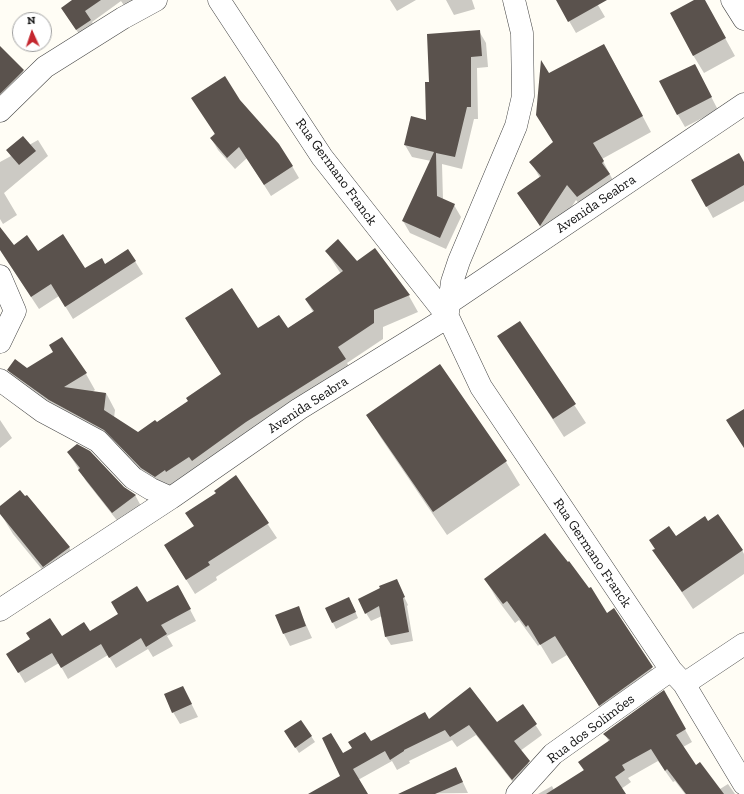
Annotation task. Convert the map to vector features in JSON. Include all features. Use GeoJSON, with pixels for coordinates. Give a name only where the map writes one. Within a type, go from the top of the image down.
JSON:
{"type":"FeatureCollection","features":[{"type":"Feature","properties":{"kind":"street"},"geometry":{"type":"LineString","coordinates":[[0,111],[45,67],[123,18],[156,0]]}},
{"type":"Feature","properties":{"kind":"street","name":"Rua Germano Franck"},"geometry":{"type":"LineString","coordinates":[[219,0],[322,157],[448,310],[480,387],[678,677],[744,784]]}},
{"type":"Feature","properties":{"kind":"street"},"geometry":{"type":"LineString","coordinates":[[448,310],[452,282],[459,261],[516,126],[523,96],[522,33],[514,0]]}},
{"type":"Feature","properties":{"kind":"street"},"geometry":{"type":"LineString","coordinates":[[732,0],[744,19]]}},
{"type":"Feature","properties":{"kind":"street","name":"Avenida Seabra"},"geometry":{"type":"LineString","coordinates":[[0,610],[171,498],[299,409],[448,310],[744,104]]}},
{"type":"Feature","properties":{"kind":"street"},"geometry":{"type":"LineString","coordinates":[[0,276],[15,311],[0,342]]}},
{"type":"Feature","properties":{"kind":"street"},"geometry":{"type":"LineString","coordinates":[[0,380],[42,411],[98,441],[134,478],[151,489],[171,498]]}},
{"type":"Feature","properties":{"kind":"street","name":"Rua dos Solimões"},"geometry":{"type":"LineString","coordinates":[[517,794],[553,754],[678,677],[744,644]]}},
{"type":"Feature","properties":{"kind":"building"},"geometry":{"type":"Polygon","coordinates":[[[72,0],[101,0],[85,11],[91,20],[76,30],[61,8],[72,0]]]}},
{"type":"Feature","properties":{"kind":"building"},"geometry":{"type":"Polygon","coordinates":[[[556,0],[607,0],[568,22],[556,0]]]}},
{"type":"Feature","properties":{"kind":"building"},"geometry":{"type":"Polygon","coordinates":[[[694,0],[705,0],[726,38],[693,56],[670,13],[694,0]]]}},
{"type":"Feature","properties":{"kind":"building"},"geometry":{"type":"Polygon","coordinates":[[[480,30],[482,56],[471,57],[471,107],[467,107],[455,157],[436,153],[437,196],[455,204],[440,238],[402,221],[434,152],[404,145],[411,116],[426,120],[425,82],[429,82],[427,34],[480,30]]]}},
{"type":"Feature","properties":{"kind":"building"},"geometry":{"type":"Polygon","coordinates":[[[604,44],[643,116],[593,143],[604,161],[602,163],[610,174],[577,197],[567,185],[540,226],[517,193],[541,176],[529,162],[553,142],[536,115],[541,60],[549,73],[604,44]]]}},
{"type":"Feature","properties":{"kind":"building"},"geometry":{"type":"Polygon","coordinates":[[[0,46],[24,70],[0,94],[0,46]]]}},
{"type":"Feature","properties":{"kind":"building"},"geometry":{"type":"Polygon","coordinates":[[[695,64],[712,97],[677,115],[659,81],[695,64]]]}},
{"type":"Feature","properties":{"kind":"building"},"geometry":{"type":"Polygon","coordinates":[[[225,76],[240,100],[279,144],[293,166],[264,185],[239,147],[227,158],[210,138],[215,134],[191,98],[225,76]]]}},
{"type":"Feature","properties":{"kind":"building"},"geometry":{"type":"Polygon","coordinates":[[[23,136],[36,151],[19,165],[6,150],[23,136]]]}},
{"type":"Feature","properties":{"kind":"building"},"geometry":{"type":"Polygon","coordinates":[[[739,153],[744,162],[744,185],[706,207],[691,180],[739,153]]]}},
{"type":"Feature","properties":{"kind":"building"},"geometry":{"type":"Polygon","coordinates":[[[0,227],[14,245],[27,235],[38,251],[63,234],[85,268],[102,258],[105,264],[128,249],[136,261],[65,307],[51,284],[31,297],[0,250],[0,227]]]}},
{"type":"Feature","properties":{"kind":"building"},"geometry":{"type":"Polygon","coordinates":[[[338,239],[357,261],[375,248],[410,295],[374,310],[374,323],[338,347],[346,359],[246,422],[192,461],[189,457],[166,472],[165,470],[155,477],[141,468],[104,430],[49,400],[7,370],[15,359],[27,368],[53,352],[49,345],[62,337],[87,373],[64,387],[106,393],[104,410],[138,432],[155,420],[157,422],[188,401],[186,398],[221,374],[185,318],[232,288],[258,328],[279,315],[288,328],[314,311],[305,299],[343,271],[325,251],[338,239]]]}},
{"type":"Feature","properties":{"kind":"building"},"geometry":{"type":"Polygon","coordinates":[[[520,321],[576,404],[553,419],[497,336],[520,321]]]}},
{"type":"Feature","properties":{"kind":"building"},"geometry":{"type":"Polygon","coordinates":[[[440,364],[507,461],[433,512],[366,415],[440,364]]]}},
{"type":"Feature","properties":{"kind":"building"},"geometry":{"type":"Polygon","coordinates":[[[744,409],[744,448],[726,420],[744,409]]]}},
{"type":"Feature","properties":{"kind":"building"},"geometry":{"type":"Polygon","coordinates":[[[77,444],[90,451],[124,487],[136,495],[112,513],[78,470],[80,468],[67,452],[77,444]]]}},
{"type":"Feature","properties":{"kind":"building"},"geometry":{"type":"Polygon","coordinates":[[[236,475],[269,523],[208,562],[210,565],[186,580],[164,545],[194,526],[185,513],[216,493],[214,491],[236,475]]]}},
{"type":"Feature","properties":{"kind":"building"},"geometry":{"type":"Polygon","coordinates":[[[20,490],[25,496],[27,495],[70,547],[43,567],[0,514],[0,506],[20,490]]]}},
{"type":"Feature","properties":{"kind":"building"},"geometry":{"type":"Polygon","coordinates":[[[718,514],[743,550],[682,592],[652,550],[655,549],[649,540],[669,526],[676,536],[705,516],[708,521],[718,514]]]}},
{"type":"Feature","properties":{"kind":"building"},"geometry":{"type":"Polygon","coordinates":[[[545,533],[568,562],[569,561],[589,588],[591,587],[607,613],[614,608],[653,667],[599,706],[555,636],[540,645],[528,625],[526,627],[507,601],[503,604],[484,579],[545,533]]]}},
{"type":"Feature","properties":{"kind":"building"},"geometry":{"type":"Polygon","coordinates":[[[397,579],[405,597],[403,598],[409,632],[385,637],[379,606],[365,614],[358,599],[380,588],[379,586],[397,579]]]}},
{"type":"Feature","properties":{"kind":"building"},"geometry":{"type":"Polygon","coordinates":[[[178,585],[191,609],[161,625],[167,634],[146,647],[141,638],[109,658],[101,644],[61,668],[52,653],[18,673],[6,654],[30,639],[26,633],[50,618],[62,636],[84,622],[90,631],[118,614],[111,602],[137,586],[147,602],[178,585]]]}},
{"type":"Feature","properties":{"kind":"building"},"geometry":{"type":"Polygon","coordinates":[[[349,597],[356,612],[332,623],[325,608],[349,597]]]}},
{"type":"Feature","properties":{"kind":"building"},"geometry":{"type":"Polygon","coordinates":[[[299,606],[306,626],[283,634],[275,615],[299,606]]]}},
{"type":"Feature","properties":{"kind":"building"},"geometry":{"type":"Polygon","coordinates":[[[183,686],[192,704],[172,713],[164,694],[183,686]]]}},
{"type":"Feature","properties":{"kind":"building"},"geometry":{"type":"Polygon","coordinates":[[[470,687],[497,722],[523,704],[537,724],[514,741],[530,761],[512,780],[469,725],[450,737],[445,730],[404,750],[390,760],[385,751],[353,769],[368,794],[308,794],[340,776],[322,738],[331,733],[343,753],[352,748],[348,742],[365,732],[371,741],[425,712],[429,719],[470,687]]]}},
{"type":"Feature","properties":{"kind":"building"},"geometry":{"type":"Polygon","coordinates":[[[664,690],[686,729],[676,735],[696,765],[700,762],[724,794],[686,794],[667,769],[665,771],[651,749],[622,765],[625,770],[615,777],[626,794],[546,794],[584,770],[578,762],[610,740],[603,734],[664,690]]]}},
{"type":"Feature","properties":{"kind":"building"},"geometry":{"type":"Polygon","coordinates":[[[301,720],[312,736],[295,748],[284,731],[301,720]]]}},
{"type":"Feature","properties":{"kind":"building"},"geometry":{"type":"Polygon","coordinates":[[[456,767],[463,782],[435,794],[398,794],[456,767]]]}}]}
